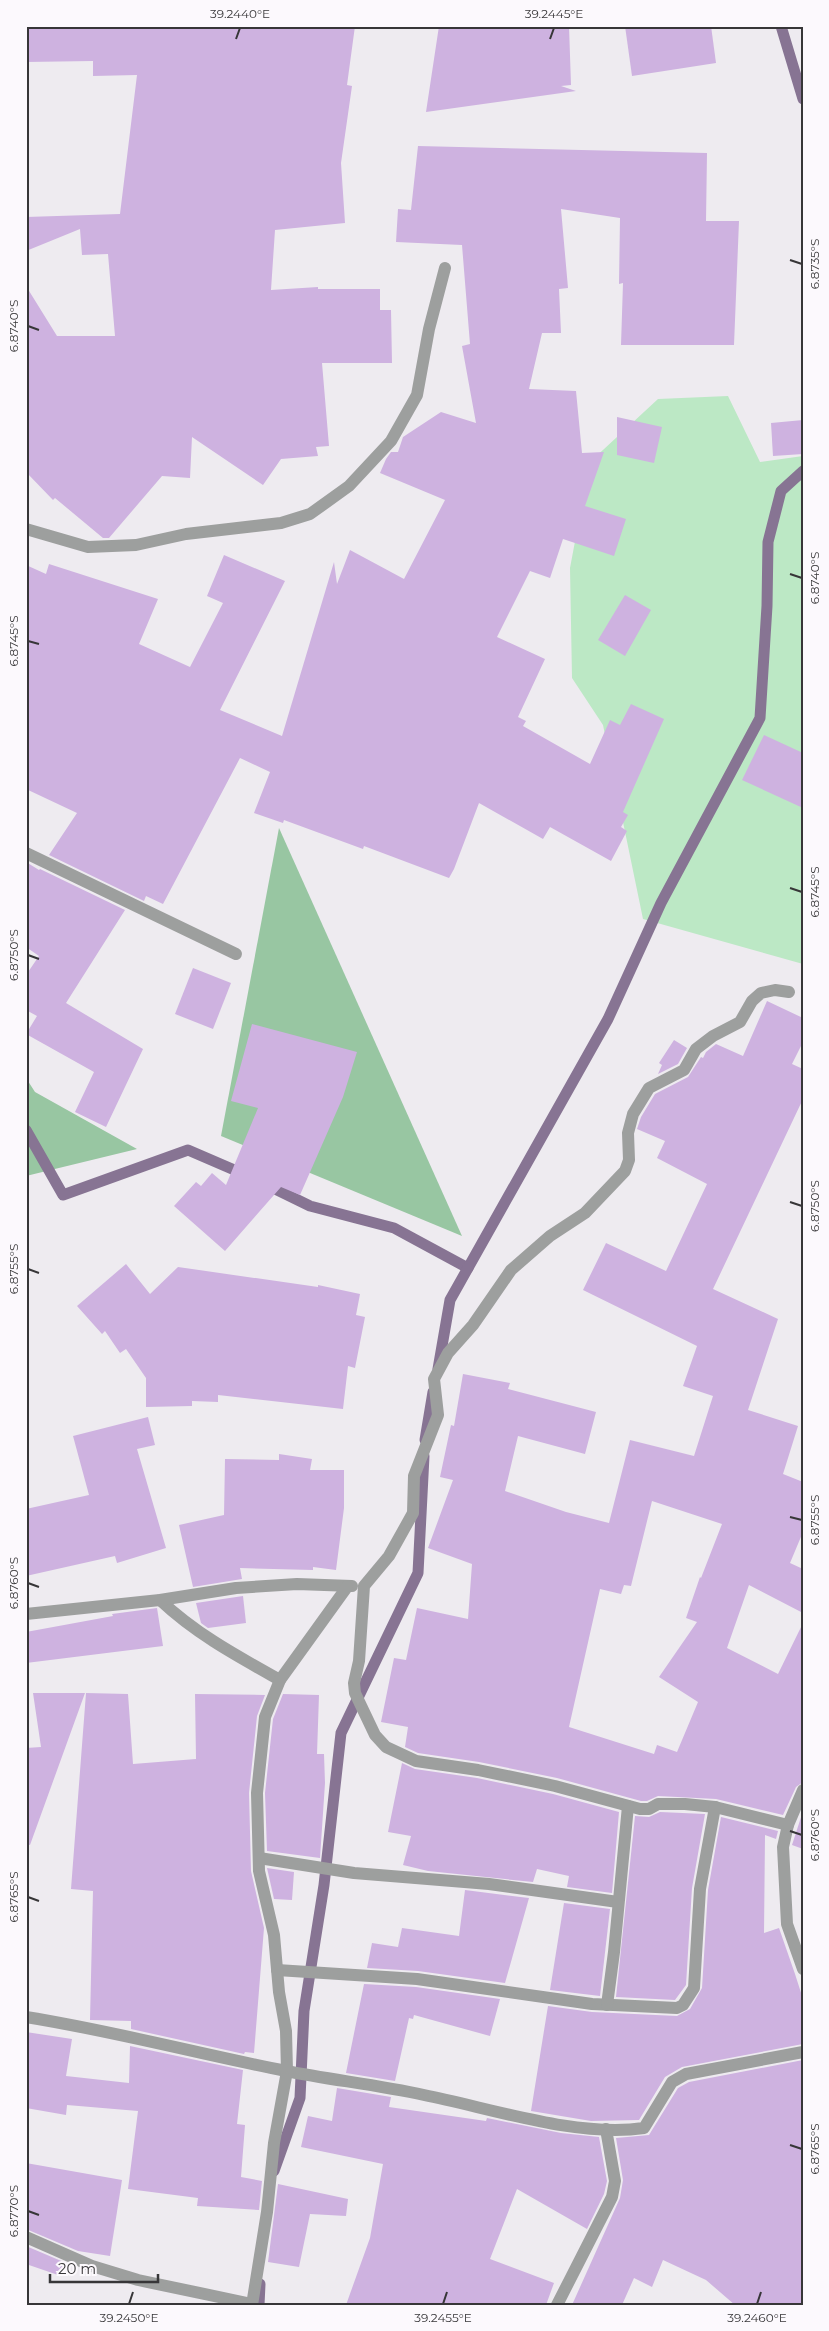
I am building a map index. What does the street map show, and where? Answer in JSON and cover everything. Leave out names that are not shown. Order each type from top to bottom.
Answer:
[{"type":"street","points":[[26,529],[88,546],[136,545],[186,534],[281,523],[310,514],[349,486],[391,441],[417,395],[429,329],[445,268]]},
{"type":"street","points":[[26,853],[236,954]]},
{"type":"street","points":[[788,1825],[715,1807],[658,1804],[649,1809],[628,1806],[554,1786],[478,1770],[416,1761],[386,1747],[374,1735],[355,1693],[354,1683],[359,1661],[361,1602],[364,1586],[389,1556],[412,1513],[414,1476],[438,1415],[434,1379],[448,1354],[472,1325],[511,1270],[550,1236],[585,1212],[625,1171],[629,1160],[628,1133],[633,1114],[649,1088],[684,1070],[696,1049],[713,1036],[740,1022],[752,1001],[761,993],[775,990],[789,992]]},
{"type":"street","points":[[26,1614],[160,1600],[236,1588],[296,1584],[364,1586]]},
{"type":"street","points":[[26,2237],[92,2266],[138,2280],[252,2304],[267,2212],[274,2143],[286,2071],[286,2031],[274,1935],[259,1871],[258,1858],[257,1793],[265,1717],[280,1680],[347,1587]]},
{"type":"street","points":[[160,1600],[193,1630],[224,1650],[280,1680]]},
{"type":"street","points":[[803,1790],[788,1825],[783,1848],[787,1924],[803,1968]]},
{"type":"street","points":[[607,2004],[628,1806]]},
{"type":"street","points":[[278,1970],[417,1979],[607,2004],[677,2008],[683,2005],[692,1994],[695,1978],[700,1889],[715,1807]]},
{"type":"street","points":[[258,1858],[354,1873],[489,1884],[618,1902]]},
{"type":"street","points":[[26,2017],[188,2049],[286,2071],[424,2095],[552,2123],[606,2129],[644,2128],[672,2082],[686,2074],[803,2052]]},
{"type":"street","points":[[557,2305],[612,2196],[615,2181],[606,2129]]},
{"type":"green space","points":[[728,396],[760,462],[803,456],[803,964],[643,919],[603,725],[572,678],[570,568],[590,462],[658,399]]},
{"type":"green space","points":[[279,828],[462,1236],[221,1136]]},
{"type":"green space","points":[[26,1078],[35,1092],[137,1149],[26,1176]]},
{"type":"building","points":[[26,26],[355,26],[347,85],[352,86],[341,163],[345,223],[275,230],[271,290],[318,287],[318,289],[380,289],[380,310],[391,310],[392,363],[322,363],[329,446],[316,447],[318,456],[281,459],[263,485],[192,437],[190,478],[162,476],[109,538],[103,538],[55,498],[53,500],[26,472],[26,286],[57,336],[115,336],[108,254],[82,255],[80,229],[26,251],[26,217],[120,214],[137,75],[93,76],[93,61],[26,62]]},
{"type":"building","points":[[439,26],[569,26],[571,85],[561,86],[576,91],[426,112]]},
{"type":"building","points":[[625,26],[711,26],[716,63],[632,76]]},
{"type":"building","points":[[418,146],[707,153],[706,221],[739,221],[734,345],[621,345],[623,283],[619,284],[620,218],[561,209],[568,288],[559,289],[561,333],[542,333],[529,389],[576,391],[582,453],[604,452],[585,506],[626,519],[614,556],[563,539],[550,578],[530,571],[497,637],[545,659],[518,717],[526,721],[523,726],[590,764],[610,720],[620,725],[631,704],[664,719],[623,812],[628,815],[621,827],[627,831],[611,861],[550,827],[543,839],[479,803],[449,878],[364,846],[363,849],[284,820],[283,823],[254,813],[270,772],[240,758],[163,904],[146,896],[144,901],[49,855],[77,813],[26,789],[26,565],[46,574],[49,564],[158,599],[139,644],[190,667],[223,603],[207,596],[224,555],[285,581],[220,710],[282,736],[334,562],[337,584],[350,550],[404,579],[445,500],[380,473],[386,459],[391,452],[398,452],[403,437],[441,412],[476,423],[462,346],[470,344],[462,245],[396,242],[398,209],[411,210]]},
{"type":"building","points":[[617,417],[662,427],[654,463],[617,455]]},
{"type":"building","points":[[803,420],[803,454],[773,456],[771,423]]},
{"type":"building","points":[[625,595],[651,610],[625,656],[598,640]]},
{"type":"building","points":[[764,735],[803,753],[803,808],[742,780]]},
{"type":"building","points":[[26,862],[39,870],[125,910],[66,1003],[143,1049],[106,1127],[75,1112],[94,1072],[26,1034],[37,1016],[26,1010],[26,975],[39,956],[26,947]]},
{"type":"building","points":[[193,968],[231,983],[213,1029],[175,1014]]},
{"type":"building","points":[[767,1001],[803,1018],[803,1042],[792,1064],[803,1069],[803,1099],[713,1289],[778,1319],[748,1410],[798,1426],[783,1474],[803,1482],[803,1532],[790,1563],[803,1569],[803,1613],[749,1585],[727,1648],[778,1674],[803,1623],[803,1782],[796,1787],[783,1815],[716,1799],[658,1796],[647,1801],[641,1801],[557,1778],[479,1762],[418,1753],[405,1747],[408,1727],[381,1722],[394,1658],[406,1660],[417,1608],[468,1619],[472,1564],[428,1548],[453,1480],[440,1477],[451,1425],[454,1426],[463,1374],[510,1383],[508,1389],[596,1412],[585,1454],[518,1436],[505,1491],[566,1512],[609,1523],[630,1440],[694,1456],[713,1396],[683,1386],[697,1346],[583,1290],[606,1243],[666,1271],[707,1184],[657,1158],[665,1141],[637,1129],[641,1117],[655,1094],[688,1077],[701,1057],[703,1058],[706,1052],[716,1044],[743,1056]],"holes":[[[652,1501],[722,1524],[700,1577],[686,1618],[697,1622],[659,1677],[698,1702],[677,1752],[657,1745],[654,1754],[569,1727],[600,1589],[621,1594],[624,1585],[631,1586]]]},
{"type":"building","points":[[252,1024],[357,1052],[343,1097],[300,1195],[281,1187],[225,1251],[174,1206],[196,1182],[201,1186],[212,1173],[226,1185],[258,1108],[231,1101]]},
{"type":"building","points":[[674,1040],[687,1048],[678,1064],[658,1074],[662,1065],[659,1063]]},
{"type":"building","points":[[126,1264],[150,1294],[178,1267],[318,1287],[318,1285],[360,1294],[356,1315],[365,1317],[355,1368],[348,1366],[343,1409],[218,1395],[218,1402],[192,1401],[192,1406],[146,1407],[146,1378],[126,1349],[120,1353],[105,1331],[102,1334],[77,1306]]},
{"type":"building","points":[[148,1417],[155,1445],[137,1449],[166,1548],[117,1563],[115,1556],[26,1576],[26,1509],[89,1495],[73,1436]]},
{"type":"building","points":[[279,1454],[312,1459],[310,1470],[344,1470],[344,1508],[336,1570],[313,1567],[313,1570],[240,1568],[242,1579],[193,1587],[179,1525],[224,1515],[225,1459],[279,1460]]},
{"type":"building","points":[[243,1596],[246,1623],[208,1628],[201,1623],[196,1603]]},
{"type":"building","points":[[157,1608],[163,1646],[26,1663],[26,1632],[113,1616],[112,1614]]},
{"type":"building","points":[[33,1693],[85,1693],[30,1845],[26,1844],[26,1748],[41,1747]]},
{"type":"building","points":[[86,1693],[128,1694],[133,1764],[196,1759],[195,1694],[265,1695],[257,1716],[249,1793],[251,1871],[264,1928],[254,2053],[245,2052],[244,2054],[131,2029],[131,2021],[90,2020],[93,1891],[71,1889]]},
{"type":"building","points":[[283,1694],[319,1695],[317,1754],[324,1754],[325,1783],[320,1858],[267,1851],[265,1793],[273,1719]]},
{"type":"building","points":[[402,1763],[415,1769],[477,1778],[553,1794],[619,1812],[612,1893],[567,1887],[569,1876],[537,1869],[533,1882],[428,1871],[403,1865],[411,1836],[388,1832]]},
{"type":"building","points":[[803,1811],[803,1849],[792,1845]]},
{"type":"building","points":[[660,1812],[705,1814],[692,1888],[686,1985],[675,2000],[616,1997],[635,1816],[649,1817]]},
{"type":"building","points":[[721,1817],[778,1831],[776,1839],[765,1835],[764,1933],[779,1928],[803,1999],[803,2044],[682,2067],[665,2077],[639,2120],[591,2121],[531,2111],[548,2006],[592,2012],[677,2016],[690,2009],[702,1988],[708,1890]]},
{"type":"building","points":[[267,1868],[294,1872],[292,1900],[274,1899]]},
{"type":"building","points":[[465,1890],[529,1898],[505,1983],[418,1971],[367,1968],[372,1943],[398,1947],[402,1928],[459,1936]]},
{"type":"building","points":[[564,1903],[610,1909],[600,1996],[550,1990]]},
{"type":"building","points":[[364,1984],[416,1987],[500,1999],[490,2036],[414,2015],[413,2019],[409,2018],[395,2081],[346,2073]]},
{"type":"building","points":[[26,2032],[72,2039],[66,2076],[129,2083],[130,2046],[243,2070],[237,2124],[245,2125],[241,2177],[262,2181],[259,2210],[197,2206],[198,2198],[128,2189],[138,2111],[67,2105],[66,2115],[26,2108]]},
{"type":"building","points":[[803,2060],[803,2305],[735,2305],[706,2280],[663,2260],[652,2287],[634,2278],[622,2305],[572,2305],[620,2198],[623,2180],[616,2138],[649,2135],[678,2088],[689,2082]]},
{"type":"building","points":[[337,2088],[391,2097],[389,2107],[486,2121],[487,2118],[561,2133],[599,2137],[607,2181],[604,2194],[587,2229],[517,2189],[490,2259],[554,2283],[546,2305],[346,2305],[370,2238],[383,2164],[301,2147],[308,2116],[332,2121]]},
{"type":"building","points":[[26,2163],[122,2180],[110,2256],[78,2251],[26,2229]]},
{"type":"building","points":[[278,2184],[348,2199],[346,2216],[310,2214],[299,2267],[268,2262]]},
{"type":"building","points":[[26,2246],[66,2263],[61,2276],[26,2264]]},
{"type":"waterway","points":[[781,26],[803,99]]},
{"type":"waterway","points":[[438,1369],[450,1300],[608,1019],[661,903],[760,718],[767,606],[768,542],[781,491],[803,471]]},
{"type":"waterway","points":[[26,1130],[63,1195],[188,1150],[246,1175]]},
{"type":"waterway","points":[[265,1184],[310,1206],[394,1228],[468,1268]]},
{"type":"waterway","points":[[425,1440],[433,1392]]},
{"type":"waterway","points":[[274,2171],[300,2098],[304,2011],[324,1885],[341,1733],[418,1573],[424,1456]]},
{"type":"waterway","points":[[259,2305],[260,2284]]}]
